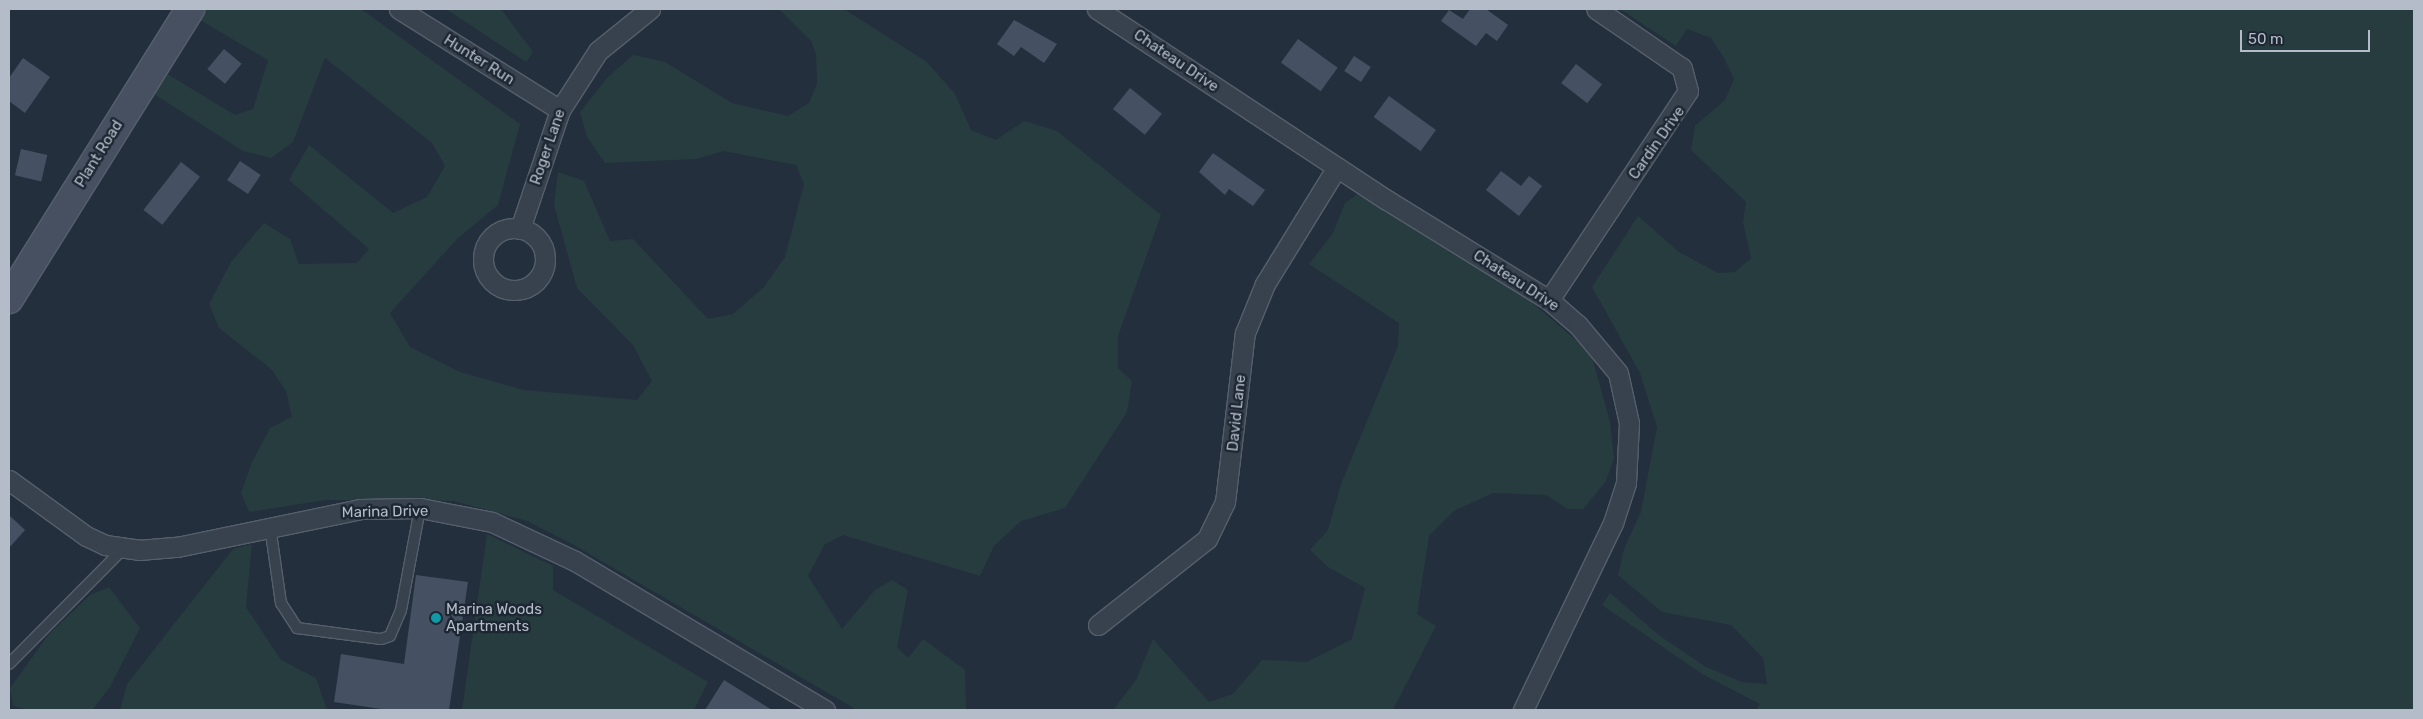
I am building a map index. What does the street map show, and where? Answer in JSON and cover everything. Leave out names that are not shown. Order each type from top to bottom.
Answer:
[{"type":"street","name":"Plant Road","points":[[9,299],[190,9]]},
{"type":"street","name":"Hunter Run","points":[[400,9],[560,110]]},
{"type":"street","name":"Roger Lane","points":[[520,229],[560,110],[598,51],[650,9]]},
{"type":"street","name":"Chateau Drive","points":[[1097,9],[1337,168],[1549,300],[1578,325],[1618,373],[1629,423],[1626,483],[1613,523],[1523,710]]},
{"type":"street","name":"Cardin Drive","points":[[1549,300],[1688,92],[1682,68],[1596,9]]},
{"type":"street","name":"David Lane","points":[[1098,624],[1207,539],[1225,502],[1245,333],[1265,284],[1337,168]]},
{"type":"street","name":"Marina Drive","points":[[9,480],[86,536],[124,548],[177,547],[270,526],[360,509],[420,508],[492,522],[542,542],[825,710]]},
{"type":"lane","points":[[270,526],[281,603],[297,628],[381,639],[390,636],[401,610],[420,508]]},
{"type":"lane","points":[[9,664],[124,548]]},
{"type":"green space","points":[[200,9],[361,9],[520,124],[498,205],[457,239],[390,313],[410,347],[460,372],[524,390],[637,400],[652,381],[633,345],[577,288],[554,205],[558,172],[584,181],[610,241],[633,239],[708,319],[733,314],[764,287],[785,257],[804,184],[796,165],[724,151],[696,159],[605,163],[587,137],[580,112],[607,78],[633,55],[665,62],[732,103],[788,116],[809,103],[817,84],[816,54],[811,41],[779,9],[844,9],[927,62],[955,94],[971,130],[996,140],[1024,121],[1057,131],[1161,215],[1118,336],[1118,368],[1132,381],[1127,412],[1065,508],[1021,521],[994,546],[980,576],[843,535],[825,544],[808,576],[842,629],[875,590],[892,580],[908,590],[897,647],[908,658],[923,639],[965,670],[966,710],[857,710],[574,545],[527,521],[454,501],[326,500],[249,512],[241,493],[252,462],[270,428],[292,417],[286,391],[271,369],[219,328],[209,304],[231,262],[264,223],[290,239],[299,264],[357,263],[369,249],[289,180],[309,145],[393,213],[427,197],[445,166],[432,143],[325,58],[293,142],[271,158],[243,151],[151,92],[164,72],[235,115],[253,109],[268,60],[195,17]]},
{"type":"green space","points":[[446,9],[501,9],[533,52],[526,62]]},
{"type":"green space","points":[[1620,9],[2414,9],[2414,710],[1756,710],[1760,704],[1702,674],[1602,605],[1610,593],[1660,636],[1706,667],[1742,682],[1767,684],[1763,658],[1731,625],[1662,612],[1618,575],[1624,549],[1641,512],[1657,427],[1640,373],[1592,287],[1638,216],[1679,252],[1718,273],[1735,272],[1751,258],[1743,222],[1746,202],[1691,150],[1695,126],[1725,100],[1734,79],[1724,58],[1711,38],[1687,29],[1676,46]]},
{"type":"green space","points":[[1358,194],[1529,300],[1591,353],[1610,422],[1614,458],[1606,481],[1583,509],[1568,509],[1546,495],[1493,493],[1454,511],[1429,536],[1417,614],[1436,626],[1393,710],[1113,710],[1136,680],[1153,639],[1209,702],[1233,694],[1262,660],[1307,662],[1352,639],[1365,588],[1328,567],[1310,550],[1328,530],[1341,484],[1398,346],[1399,323],[1309,264],[1333,233],[1345,203]]},
{"type":"green space","points":[[487,534],[553,566],[553,590],[708,682],[694,710],[462,710]]},
{"type":"green space","points":[[252,544],[246,607],[281,660],[316,678],[327,710],[120,710],[127,684],[233,549]]},
{"type":"green space","points":[[109,587],[140,628],[110,687],[92,710],[31,710],[13,706],[10,688],[49,634],[90,595]]},
{"type":"building","points":[[1470,9],[1486,9],[1508,25],[1497,41],[1486,33],[1476,46],[1441,21],[1449,10],[1463,19]]},
{"type":"building","points":[[1014,20],[1057,44],[1044,63],[1021,47],[1014,56],[997,44]]},
{"type":"building","points":[[1298,39],[1338,68],[1321,91],[1281,62]]},
{"type":"building","points":[[224,49],[242,64],[225,84],[207,69]]},
{"type":"building","points":[[1354,56],[1371,67],[1361,82],[1344,71]]},
{"type":"building","points":[[23,58],[50,77],[25,113],[9,101],[9,78]]},
{"type":"building","points":[[1576,64],[1602,84],[1587,103],[1561,83]]},
{"type":"building","points":[[1130,88],[1162,114],[1145,135],[1113,109]]},
{"type":"building","points":[[1389,96],[1436,130],[1421,151],[1374,117]]},
{"type":"building","points":[[21,149],[47,155],[41,181],[15,175]]},
{"type":"building","points":[[1213,153],[1265,190],[1253,206],[1229,189],[1225,195],[1199,172]]},
{"type":"building","points":[[240,161],[261,175],[248,194],[227,180]]},
{"type":"building","points":[[181,162],[200,177],[162,225],[143,210]]},
{"type":"building","points":[[1501,171],[1521,186],[1529,176],[1542,186],[1519,216],[1486,190]]},
{"type":"building","points":[[9,515],[25,530],[9,548]]},
{"type":"building","name":"Marina Woods Apartments","points":[[416,575],[468,582],[449,710],[388,710],[334,702],[341,654],[404,664]]},
{"type":"building","points":[[724,680],[772,710],[705,710]]},
{"type":"place","name":"Marina Woods Apartments","points":[[436,618]]}]
